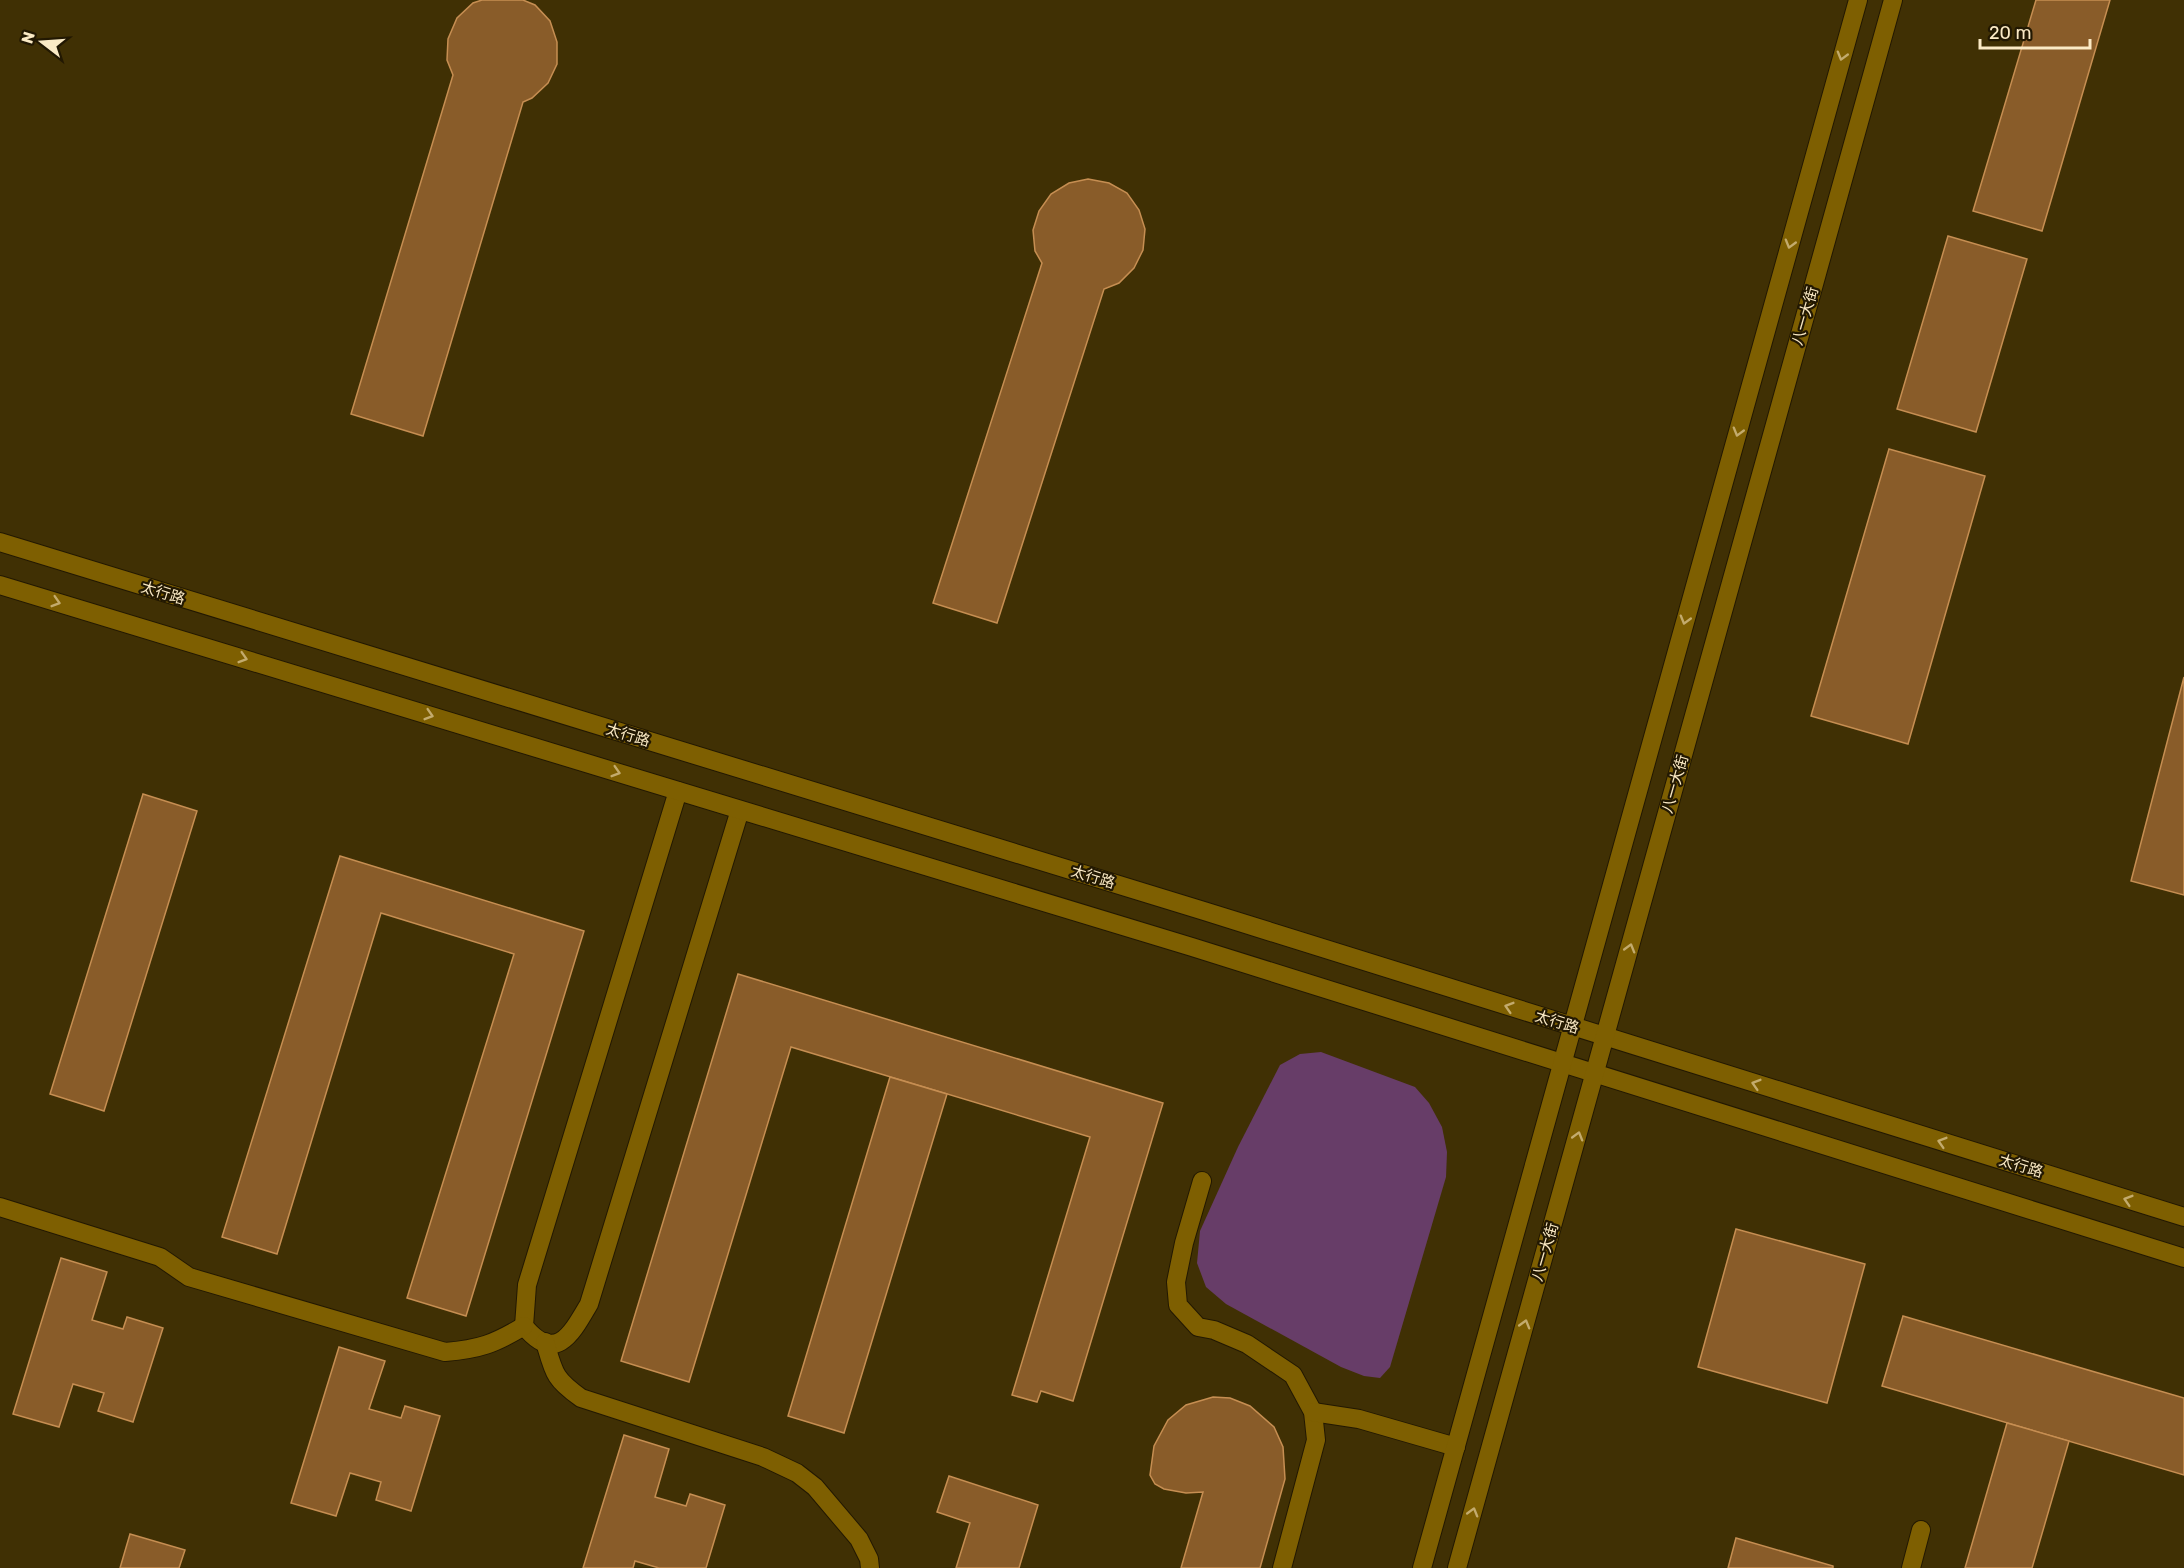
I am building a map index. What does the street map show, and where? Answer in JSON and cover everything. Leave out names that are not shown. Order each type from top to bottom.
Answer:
[{"type":"street","points":[[1422,1568],[1858,0]]},
{"type":"street","name":"八一大街","points":[[1458,1568],[1893,0]]},
{"type":"street","name":"太行路","points":[[0,542],[1204,911],[2184,1217]]},
{"type":"street","points":[[0,585],[1203,951],[2184,1258]]},
{"type":"street","points":[[678,791],[527,1285],[524,1326],[534,1338],[545,1342],[556,1344],[564,1341],[572,1334],[589,1304],[740,810]]},
{"type":"street","points":[[1202,1181],[1184,1243],[1176,1282],[1178,1305],[1198,1327],[1214,1330],[1247,1344],[1293,1375],[1313,1412],[1316,1440],[1282,1568]]},
{"type":"street","points":[[0,1208],[160,1257],[189,1278],[445,1352],[471,1350],[498,1342],[524,1326]]},
{"type":"street","points":[[545,1342],[554,1372],[562,1385],[581,1398],[763,1457],[797,1473],[815,1487],[859,1539],[869,1559],[870,1568]]},
{"type":"street","points":[[1313,1412],[1359,1419],[1456,1447]]},
{"type":"street","points":[[1911,1568],[1922,1530]]},
{"type":"shaded area","points":[[1321,1052],[1415,1087],[1429,1103],[1442,1127],[1447,1152],[1446,1177],[1390,1367],[1380,1378],[1364,1376],[1341,1367],[1226,1304],[1206,1287],[1197,1263],[1200,1231],[1238,1147],[1280,1065],[1300,1054]]},
{"type":"building","points":[[482,0],[523,0],[535,5],[550,21],[557,42],[557,64],[548,83],[532,98],[523,102],[423,436],[351,414],[453,75],[447,60],[448,39],[457,18],[473,3]]},
{"type":"building","points":[[2036,0],[2110,0],[2042,231],[1973,211]]},
{"type":"building","points":[[1088,179],[1109,183],[1127,193],[1139,210],[1145,229],[1143,250],[1134,268],[1119,283],[1104,289],[997,623],[933,603],[1042,263],[1035,251],[1033,230],[1039,211],[1051,194],[1069,183]]},
{"type":"building","points":[[1948,236],[2027,259],[1976,432],[1897,409]]},
{"type":"building","points":[[1889,449],[1985,476],[1908,744],[1811,716]]},
{"type":"building","points":[[2184,677],[2184,895],[2131,881]]},
{"type":"building","points":[[143,794],[197,811],[104,1111],[50,1094]]},
{"type":"building","points":[[340,856],[584,931],[466,1316],[407,1298],[514,954],[381,913],[277,1254],[222,1237]]},
{"type":"building","points":[[738,974],[1163,1103],[1073,1401],[1041,1391],[1037,1402],[1012,1395],[1090,1137],[791,1047],[689,1382],[621,1361]]},
{"type":"building","points":[[890,1077],[947,1094],[844,1433],[788,1416]]},
{"type":"building","points":[[1736,1229],[1865,1264],[1827,1403],[1698,1367]]},
{"type":"building","points":[[61,1258],[107,1272],[92,1320],[123,1329],[127,1317],[163,1328],[133,1422],[98,1411],[104,1393],[73,1384],[59,1427],[13,1414]]},
{"type":"building","points":[[1903,1316],[2184,1398],[2184,1475],[1882,1386]]},
{"type":"building","points":[[339,1347],[385,1361],[369,1409],[401,1418],[405,1406],[440,1416],[411,1511],[376,1500],[381,1482],[350,1473],[336,1516],[291,1503]]},
{"type":"building","points":[[1213,1397],[1230,1398],[1250,1406],[1274,1427],[1283,1447],[1285,1479],[1260,1568],[1181,1568],[1203,1492],[1186,1493],[1164,1489],[1155,1484],[1150,1475],[1154,1446],[1168,1420],[1186,1405]]},
{"type":"building","points":[[2007,1423],[2069,1441],[2032,1568],[1965,1568]]},
{"type":"building","points":[[624,1435],[669,1449],[655,1497],[686,1506],[690,1494],[725,1505],[706,1568],[659,1568],[635,1561],[633,1568],[583,1568]]},
{"type":"building","points":[[949,1476],[1038,1505],[1019,1568],[956,1568],[970,1523],[937,1512]]},
{"type":"building","points":[[130,1534],[185,1550],[179,1568],[120,1568]]},
{"type":"building","points":[[1736,1538],[1833,1566],[1833,1568],[1728,1568]]}]
